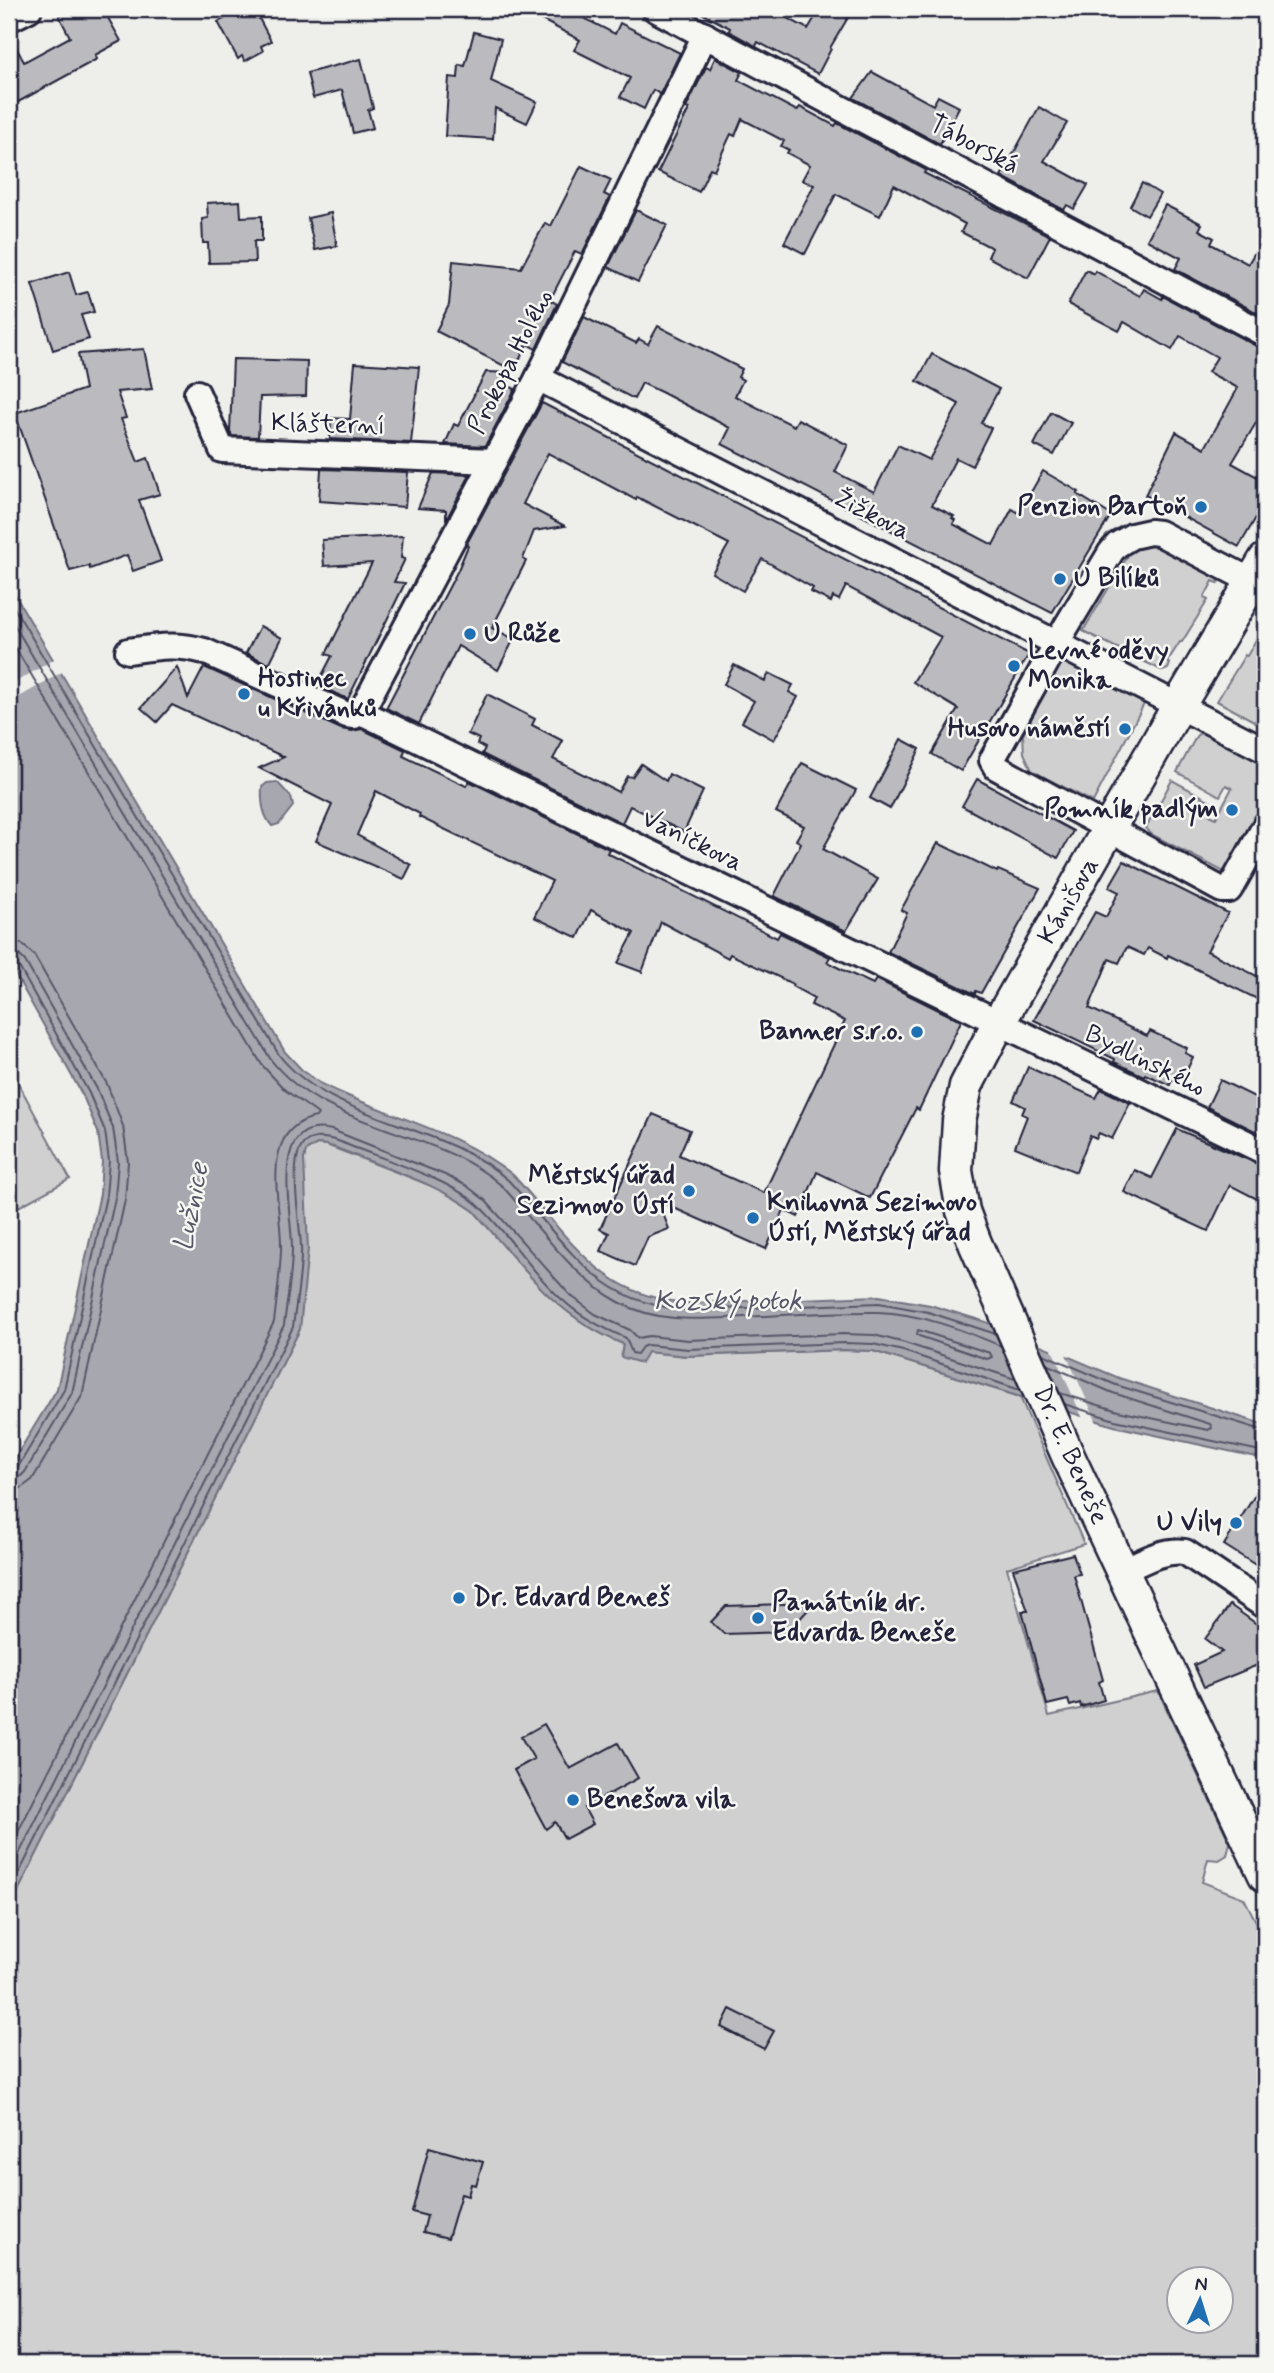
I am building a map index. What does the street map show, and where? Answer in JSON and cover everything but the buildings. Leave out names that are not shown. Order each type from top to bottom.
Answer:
[{"type":"street","points":[[9,19],[29,9]]},
{"type":"street","name":"Táborská","points":[[656,9],[1265,334]]},
{"type":"street","name":"Prokopa Holého","points":[[361,712],[538,378],[705,35]]},
{"type":"street","name":"Žižkova","points":[[538,378],[1265,750]]},
{"type":"street","name":"Klášterní","points":[[197,393],[222,450],[494,461]]},
{"type":"street","points":[[1261,577],[1159,533],[1132,536],[1117,545],[1057,644],[995,753],[992,763],[1110,830],[1225,890],[1229,890],[1235,881],[1265,826]]},
{"type":"street","name":"Kánišova","points":[[998,1024],[1179,705],[1261,577]]},
{"type":"street","name":"Vaníčkova","points":[[128,651],[172,644],[186,645],[347,716],[361,712],[998,1024]]},
{"type":"street","name":"Bydlinského","points":[[998,1024],[1265,1152]]},
{"type":"street","name":"Dr. E. Beneše","points":[[998,1024],[966,1086],[959,1121],[956,1171],[969,1229],[1069,1458],[1265,1875]]},
{"type":"street","points":[[1122,1571],[1161,1554],[1185,1552],[1265,1605]]},
{"type":"shaded area","points":[[1154,545],[1165,547],[1222,576],[1218,583],[1213,581],[1204,598],[1208,600],[1167,662],[1170,664],[1168,669],[1163,671],[1083,631],[1129,554],[1139,548]]},
{"type":"shaded area","points":[[1265,616],[1265,727],[1217,701],[1245,655],[1247,656],[1262,629],[1259,627]]},
{"type":"shaded area","points":[[1062,660],[1145,702],[1093,802],[1032,771],[1024,753],[1023,735]]},
{"type":"shaded area","points":[[1203,732],[1265,764],[1265,797],[1226,873],[1151,834],[1146,828],[1172,780],[1216,804],[1210,815],[1216,818],[1232,788],[1226,785],[1220,796],[1177,772],[1197,735]]},
{"type":"shaded area","points":[[9,1066],[70,1179],[9,1212]]},
{"type":"shaded area","points":[[317,1144],[326,1145],[440,1189],[474,1211],[558,1304],[599,1332],[623,1344],[621,1356],[647,1352],[687,1356],[873,1351],[1020,1397],[1084,1544],[1007,1568],[1049,1716],[1158,1691],[1230,1843],[1227,1855],[1219,1860],[1208,1859],[1202,1882],[1244,1898],[1265,1939],[1265,2364],[9,2364],[9,1909],[300,1329],[306,1151]]},
{"type":"water","name":"Lužnice","points":[[9,585],[285,1052],[302,1070],[320,1083],[444,1134],[491,1159],[513,1175],[589,1261],[634,1290],[661,1299],[693,1303],[879,1296],[930,1305],[986,1322],[1119,1378],[1265,1425],[1265,1459],[1114,1426],[873,1351],[687,1356],[647,1352],[641,1363],[621,1357],[623,1344],[577,1319],[558,1304],[474,1211],[421,1182],[335,1147],[317,1144],[306,1151],[304,1159],[308,1249],[300,1329],[9,1909],[9,1468],[57,1389],[100,1194],[102,1161],[98,1132],[83,1096],[9,963]]},
{"type":"water","points":[[277,782],[291,797],[293,806],[279,824],[272,826],[263,808],[262,787],[267,783]]},
{"type":"pier","points":[[56,658],[64,671],[9,703],[9,686]]},
{"type":"pier","points":[[1050,1345],[1065,1352],[1098,1425],[1084,1421]]},
{"type":"place","name":"Penzion Bartoň","points":[[1201,507]]},
{"type":"place","name":"U Bilíků","points":[[1060,579]]},
{"type":"place","name":"U Růže","points":[[470,634]]},
{"type":"place","name":"Levné oděvy Monika","points":[[1014,666]]},
{"type":"place","name":"Hostinec u Křivánků","points":[[244,694]]},
{"type":"place","name":"Husovo náměstí","points":[[1125,729]]},
{"type":"place","name":"Pomník padlým","points":[[1232,810]]},
{"type":"place","name":"Banner s.r.o.","points":[[917,1032]]},
{"type":"place","name":"Městský úřad Sezimovo Ústí","points":[[689,1191]]},
{"type":"place","name":"Knihovna Sezimovo Ústí, Městský úřad","points":[[753,1218]]},
{"type":"place","name":"U Vily","points":[[1236,1523]]},
{"type":"place","name":"Dr. Edvard Beneš","points":[[459,1598]]},
{"type":"place","name":"Památník dr. Edvarda Beneše","points":[[758,1618]]},
{"type":"place","name":"Benešova vila","points":[[573,1800]]},
{"type":"water label","name":"Kozský potok","points":[[728,1301]]}]
